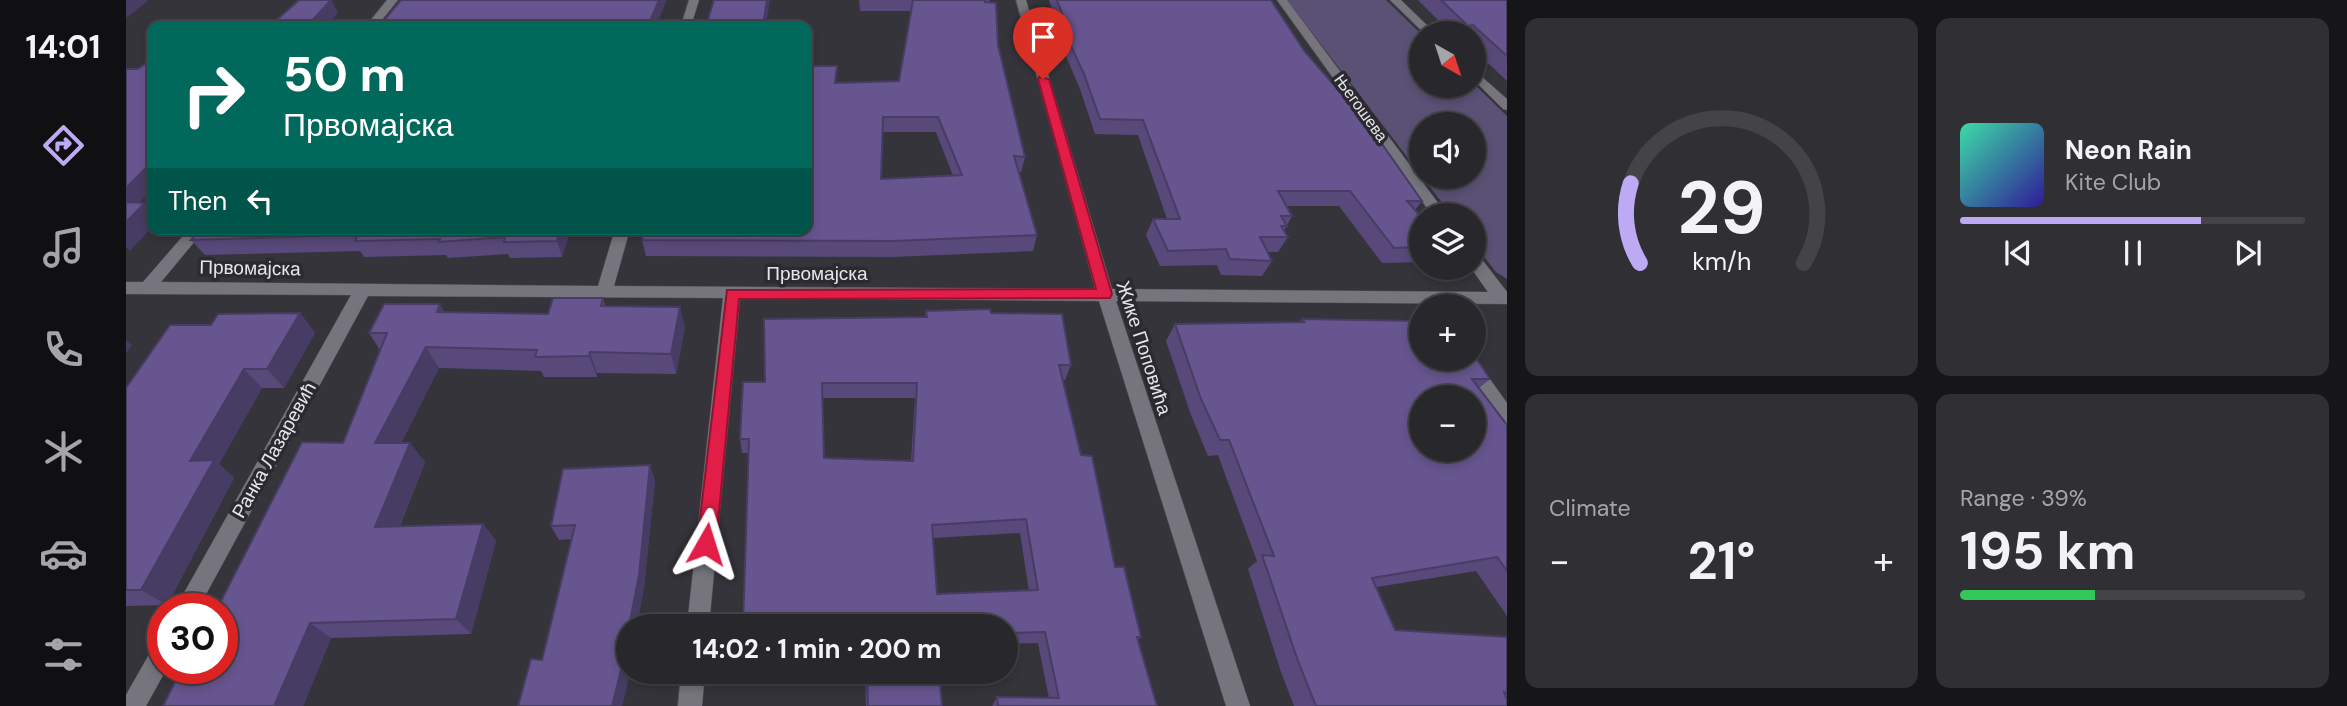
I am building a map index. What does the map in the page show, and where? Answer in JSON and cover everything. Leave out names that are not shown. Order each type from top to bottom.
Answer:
[{"type":"street","points":[[375,21],[393,0]]},
{"type":"street","points":[[688,21],[694,0]]},
{"type":"street","name":"Жике Поповића","points":[[1021,0],[1105,294],[1238,706]]},
{"type":"street","name":"Његошева","points":[[1282,0],[1431,203]]},
{"type":"street","points":[[1395,0],[1417,21]]},
{"type":"street","points":[[1486,86],[1507,106]]},
{"type":"street","points":[[148,288],[193,235]]},
{"type":"street","points":[[604,292],[621,235]]},
{"type":"street","points":[[1486,276],[1504,298]]},
{"type":"street","name":"Првомајска","points":[[126,288],[732,294],[1105,294],[1409,303]]},
{"type":"street","name":"Ранка Лазаревић","points":[[195,593],[362,291]]},
{"type":"street","points":[[699,614],[732,294]]},
{"type":"street","name":"Првомајска","points":[[1486,299],[1504,298]]},
{"type":"street","points":[[1474,371],[1507,417]]},
{"type":"street","points":[[133,706],[147,681]]},
{"type":"street","points":[[690,706],[692,684]]},
{"type":"shaded area","points":[[1287,0],[1386,0],[1409,22],[1409,98],[1486,98],[1486,96],[1507,116],[1507,279],[1496,272],[1486,259],[1486,203],[1443,203],[1431,189],[1486,189],[1486,112],[1409,112],[1409,159]]},
{"type":"building","points":[[299,0],[331,0],[312,21],[276,21]]},
{"type":"building","points":[[401,0],[659,0],[650,21],[383,21]]},
{"type":"building","points":[[714,0],[767,0],[764,21],[708,21]]},
{"type":"building","points":[[913,0],[985,0],[996,3],[998,45],[1025,157],[1014,156],[1037,235],[894,241],[642,240],[643,235],[812,235],[812,66],[837,66],[835,83],[899,81]],"holes":[[[883,117],[938,117],[962,175],[881,179]]]},
{"type":"building","points":[[1057,0],[1271,0],[1305,52],[1368,124],[1409,182],[1409,189],[1414,189],[1422,201],[1407,201],[1409,247],[1394,248],[1350,191],[1278,191],[1292,216],[1281,216],[1287,226],[1281,226],[1288,237],[1260,237],[1272,261],[1230,259],[1226,249],[1168,251],[1153,219],[1180,219],[1143,120],[1100,119],[1084,74],[1065,33],[1069,33]]},
{"type":"building","points":[[1441,0],[1507,0],[1507,56],[1486,37],[1486,21],[1463,21]]},
{"type":"building","points":[[147,62],[147,167],[126,188],[126,69],[138,69]]},
{"type":"building","points":[[126,202],[145,203],[126,222]]},
{"type":"building","points":[[195,235],[358,235],[191,240]]},
{"type":"building","points":[[358,235],[558,235],[557,241],[504,242],[505,237],[439,242],[440,239],[355,241]]},
{"type":"building","points":[[553,298],[603,298],[601,306],[680,307],[671,354],[590,352],[589,356],[535,357],[537,350],[426,347],[375,443],[410,443],[375,527],[483,524],[456,619],[310,623],[274,706],[163,706],[174,684],[238,684],[238,593],[225,593],[302,442],[343,443],[387,333],[369,333],[384,304],[440,304],[437,312],[548,314]]},
{"type":"building","points":[[990,309],[991,313],[1062,314],[1071,365],[1059,365],[1081,455],[1092,456],[1115,567],[1124,567],[1141,637],[1137,637],[1157,706],[998,706],[997,697],[1059,698],[1045,632],[1018,633],[1018,614],[743,614],[749,439],[740,439],[743,382],[765,382],[764,319],[927,317],[926,311]],"holes":[[[822,383],[917,383],[913,461],[824,458]],[[1026,519],[1038,590],[937,594],[932,525]]]},
{"type":"building","points":[[300,313],[267,369],[244,369],[190,461],[214,460],[141,590],[126,590],[126,388],[170,325],[211,325],[218,314]]},
{"type":"building","points":[[1302,319],[1409,321],[1409,371],[1485,371],[1490,379],[1472,379],[1477,385],[1409,385],[1409,462],[1486,462],[1486,397],[1507,425],[1507,571],[1497,557],[1372,578],[1395,630],[1507,637],[1507,693],[1504,692],[1507,706],[1316,706],[1262,555],[1274,556],[1229,440],[1220,440],[1201,399],[1175,324],[1304,322]]},
{"type":"building","points":[[650,465],[639,575],[631,614],[616,614],[618,684],[612,706],[518,706],[531,659],[542,660],[575,525],[551,526],[563,469]]},
{"type":"building","points":[[867,684],[940,684],[942,706],[868,706]]},
{"type":"route","points":[[706,544],[732,294],[1105,294],[1043,79]]}]
